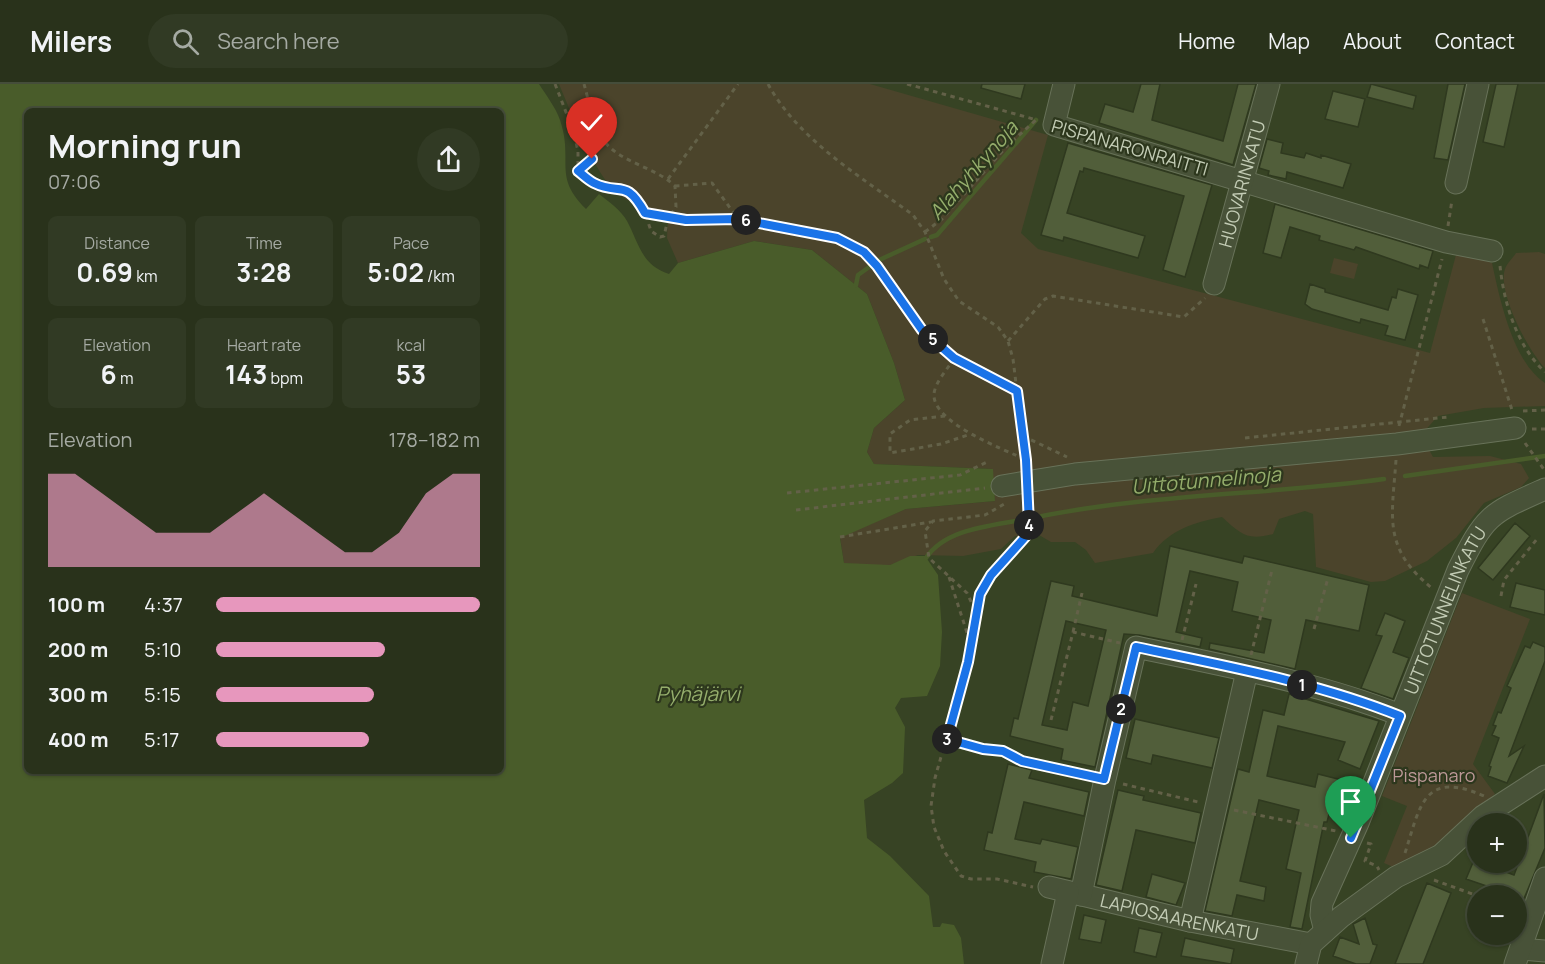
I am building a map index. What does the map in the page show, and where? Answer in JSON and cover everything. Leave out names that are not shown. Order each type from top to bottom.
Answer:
[{"type":"street","points":[[1045,122],[1064,84]]},
{"type":"street","name":"HUOVARINKATU","points":[[1214,284],[1269,84]]},
{"type":"street","points":[[1456,183],[1478,84]]},
{"type":"street","name":"PISPANARONRAITTI","points":[[1045,122],[1446,242],[1492,251]]},
{"type":"street","points":[[1005,494],[1027,470],[1164,464],[1397,444],[1514,420]]},
{"type":"street","name":"UITTOTUNNELINKATU","points":[[1314,946],[1322,903],[1358,823],[1400,716],[1451,566],[1490,516],[1500,508],[1545,489]]},
{"type":"street","points":[[1052,964],[1066,891],[1104,779],[1136,647],[1247,671],[1348,697],[1400,716]]},
{"type":"street","points":[[1190,921],[1247,671]]},
{"type":"street","points":[[1314,946],[1396,877],[1441,855],[1483,816],[1545,776]]},
{"type":"street","points":[[1545,878],[1518,956],[1545,951]]},
{"type":"street","name":"LAPIOSAARENKATU","points":[[1066,891],[1190,921],[1314,946]]},
{"type":"path","points":[[555,84],[573,130],[578,151],[578,171]]},
{"type":"path","points":[[578,171],[599,185],[624,188],[638,201],[651,231],[660,237],[666,233],[668,219],[675,203],[675,186],[668,179],[623,156],[604,142],[584,84]]},
{"type":"path","points":[[668,179],[738,84]]},
{"type":"path","points":[[768,84],[782,105],[811,137],[914,214],[925,232],[944,279],[959,301],[998,327],[1008,341],[1023,436],[1030,518],[1026,536],[991,575],[980,594],[975,610],[971,644],[935,778],[931,806],[934,827],[951,865],[961,876],[970,879],[998,879],[1038,888],[1066,891]]},
{"type":"path","name":"PISPANARONRAITTI","points":[[907,84],[1045,122]]},
{"type":"path","points":[[925,232],[942,219],[1007,146],[1045,122]]},
{"type":"path","points":[[578,171],[604,142]]},
{"type":"path","points":[[675,186],[712,183],[738,219]]},
{"type":"path","points":[[1446,242],[1456,183]]},
{"type":"path","points":[[645,213],[668,219],[738,219],[837,238],[864,252],[877,266],[922,330],[954,358],[1017,391]]},
{"type":"path","points":[[1492,251],[1499,263],[1511,317],[1531,359],[1545,372]]},
{"type":"path","points":[[1008,341],[1038,305],[1053,296],[1184,317],[1203,300],[1214,284]]},
{"type":"path","points":[[1483,319],[1514,420],[1545,471]]},
{"type":"path","points":[[954,358],[934,392],[934,401],[945,416],[1027,470]]},
{"type":"path","points":[[945,416],[910,420],[896,429],[890,434],[890,453],[941,444],[970,434]]},
{"type":"path","points":[[1023,436],[1068,458]]},
{"type":"path","points":[[788,493],[960,475],[987,462]]},
{"type":"path","points":[[796,510],[1005,494]]},
{"type":"path","points":[[840,537],[933,521],[985,515],[1005,494]]},
{"type":"path","points":[[933,521],[925,531],[929,558],[967,593],[975,610]]},
{"type":"path","points":[[1501,596],[1504,580],[1537,539]]},
{"type":"path","points":[[1247,671],[1272,570]]},
{"type":"path","points":[[948,576],[971,644]]},
{"type":"path","points":[[1314,629],[1328,578]]},
{"type":"path","points":[[1178,656],[1196,584]]},
{"type":"path","points":[[1051,720],[1082,593]]},
{"type":"path","points":[[1073,632],[1136,647]]},
{"type":"path","points":[[947,739],[983,749],[1003,751],[1022,761],[1216,807],[1342,833]]},
{"type":"path","points":[[1403,859],[1416,813],[1424,799],[1434,790],[1460,788],[1488,798]]},
{"type":"path","points":[[1360,840],[1371,844],[1365,861],[1377,866]]},
{"type":"green space","points":[[559,84],[870,84],[1048,135],[1021,233],[1038,249],[1430,353],[1457,251],[1492,263],[1504,312],[1516,346],[1524,361],[1545,383],[1545,406],[1484,408],[1438,416],[1421,435],[1433,457],[1490,456],[1521,464],[1529,478],[1521,487],[1484,503],[1456,538],[1427,561],[1385,581],[1371,582],[1316,567],[1313,514],[1305,511],[1279,519],[1273,534],[1250,536],[1234,528],[1222,517],[1183,528],[1167,538],[1153,553],[1095,563],[1086,550],[1075,542],[1051,542],[1039,535],[1015,536],[1001,549],[963,556],[918,555],[890,565],[844,563],[840,537],[906,509],[995,501],[992,469],[874,464],[867,452],[874,428],[905,400],[894,363],[867,294],[812,250],[754,241],[678,263],[667,238],[668,216],[630,201],[616,193],[611,187],[589,152]]},
{"type":"green space","points":[[1516,253],[1545,254],[1545,368],[1531,349],[1516,321],[1504,279],[1505,269]]},
{"type":"green space","points":[[1334,258],[1358,264],[1354,279],[1330,273]]},
{"type":"green space","name":"Pispanaro","points":[[1462,593],[1530,619],[1473,764],[1495,794],[1473,813],[1467,813],[1467,818],[1431,850],[1393,867],[1384,863],[1407,806],[1382,796]]},
{"type":"water","name":"Pyhäjärvi","points":[[0,84],[539,84],[560,120],[564,134],[565,168],[570,187],[576,197],[586,209],[599,194],[614,206],[627,221],[638,245],[652,265],[669,274],[678,263],[754,241],[812,250],[867,294],[894,363],[905,400],[874,428],[867,452],[874,464],[993,469],[995,501],[906,509],[840,538],[844,563],[890,565],[910,556],[925,556],[938,575],[942,632],[940,666],[927,696],[901,698],[895,708],[905,727],[903,773],[892,783],[864,800],[867,838],[890,856],[929,896],[933,927],[940,927],[942,923],[954,925],[961,938],[964,964],[0,964]]},
{"type":"building","points":[[982,84],[1025,84],[1021,99],[981,88]]},
{"type":"building","points":[[1141,84],[1160,84],[1152,120],[1223,141],[1238,84],[1256,84],[1233,165],[1099,123],[1105,104],[1133,112]]},
{"type":"building","points":[[1371,84],[1416,96],[1413,109],[1367,97]]},
{"type":"building","points":[[1448,84],[1465,84],[1448,160],[1434,158]]},
{"type":"building","points":[[1496,84],[1518,84],[1504,147],[1483,142]]},
{"type":"building","points":[[1333,91],[1365,99],[1358,127],[1325,119]]},
{"type":"building","points":[[1267,139],[1283,143],[1281,153],[1304,158],[1306,153],[1321,158],[1321,155],[1351,164],[1343,188],[1287,172],[1286,179],[1268,175],[1269,171],[1259,168]]},
{"type":"building","points":[[1068,143],[1212,185],[1185,277],[1163,270],[1184,196],[1084,168],[1083,172],[1080,171],[1067,213],[1145,236],[1138,258],[1064,237],[1063,241],[1041,235]]},
{"type":"building","points":[[1275,204],[1433,251],[1428,268],[1420,265],[1419,269],[1356,247],[1354,250],[1319,240],[1320,236],[1290,227],[1281,258],[1263,253]]},
{"type":"building","points":[[1310,284],[1325,289],[1325,292],[1388,310],[1392,297],[1396,298],[1398,289],[1418,295],[1405,340],[1385,335],[1388,326],[1361,319],[1360,323],[1312,309],[1305,304]]},
{"type":"building","points":[[1515,523],[1530,536],[1493,580],[1478,568]]},
{"type":"building","points":[[1170,546],[1242,563],[1244,556],[1369,585],[1359,631],[1306,620],[1295,669],[1209,649],[1210,643],[1264,653],[1271,620],[1232,611],[1238,582],[1190,571],[1176,632],[1202,638],[1200,647],[1124,634],[1095,767],[1061,760],[1063,749],[1010,736],[1014,718],[1018,719],[1051,581],[1074,586],[1072,596],[1157,616]],"holes":[[[1066,621],[1106,630],[1088,706],[1073,702],[1067,730],[1042,725]]]},
{"type":"building","points":[[1516,583],[1545,590],[1545,615],[1510,607]]},
{"type":"building","points":[[1385,613],[1405,621],[1393,652],[1409,658],[1393,699],[1361,688],[1382,636],[1376,635]]},
{"type":"building","points":[[1533,642],[1545,647],[1545,661],[1509,756],[1524,746],[1507,783],[1488,776],[1491,767],[1489,766],[1499,738],[1492,735],[1496,726],[1493,725],[1498,712],[1501,713],[1511,688],[1507,686],[1525,646],[1530,648]]},
{"type":"building","points":[[1289,694],[1379,721],[1360,769],[1338,760],[1345,742],[1278,726],[1267,776],[1315,787],[1318,774],[1338,779],[1327,822],[1324,822],[1302,929],[1290,927],[1301,873],[1286,869],[1299,810],[1259,800],[1240,881],[1266,887],[1264,901],[1237,895],[1232,916],[1205,911],[1238,769],[1249,772],[1263,710],[1284,715]]},
{"type":"building","points":[[1135,719],[1219,738],[1212,768],[1153,755],[1151,764],[1126,758]]},
{"type":"building","points":[[1008,764],[1032,770],[1029,778],[1089,792],[1084,816],[1024,802],[1015,839],[1040,844],[1042,839],[1078,847],[1071,879],[1034,872],[1036,862],[984,850],[988,832],[992,833]]},
{"type":"building","points":[[1118,790],[1144,796],[1143,800],[1201,813],[1195,843],[1136,830],[1122,891],[1096,885]]},
{"type":"building","points":[[1544,794],[1545,848],[1527,891],[1527,885],[1484,885],[1466,879],[1469,873],[1514,875],[1515,873],[1527,873],[1527,840]]},
{"type":"building","points":[[1152,874],[1185,883],[1176,905],[1146,897]]},
{"type":"building","points":[[1427,883],[1451,893],[1423,964],[1395,964]]},
{"type":"building","points":[[1084,915],[1106,920],[1101,943],[1079,939]]},
{"type":"building","points":[[1365,918],[1373,944],[1377,945],[1370,964],[1356,964],[1333,956],[1340,937],[1359,944],[1353,924]]},
{"type":"building","points":[[1139,928],[1162,933],[1156,957],[1134,952]]},
{"type":"building","points":[[1185,938],[1234,949],[1231,964],[1181,956]]},
{"type":"waterway","name":"Alahyhkynoja","points":[[931,237],[937,235],[1036,120]]},
{"type":"waterway","name":"Alahyhkynoja","points":[[877,261],[925,239]]},
{"type":"waterway","name":"Alahyhkynoja","points":[[856,285],[858,275],[872,265]]},
{"type":"waterway","name":"Uittotunnelinoja","points":[[1405,476],[1545,456]]},
{"type":"waterway","name":"Uittotunnelinoja","points":[[1032,518],[1164,499],[1384,479]]},
{"type":"waterway","name":"Uittotunnelinoja","points":[[926,558],[945,540],[957,534],[1026,519]]},
{"type":"route","points":[[592,159],[578,171],[592,183],[624,188],[638,201],[645,213],[668,219],[738,219],[775,224],[837,238],[864,252],[877,266],[922,330],[954,358],[1017,391],[1026,460],[1029,524],[1026,536],[991,575],[980,594],[975,610],[968,662],[947,739],[983,749],[1003,751],[1022,761],[1104,779],[1136,647],[1247,671],[1348,697],[1400,716],[1351,838]]}]
